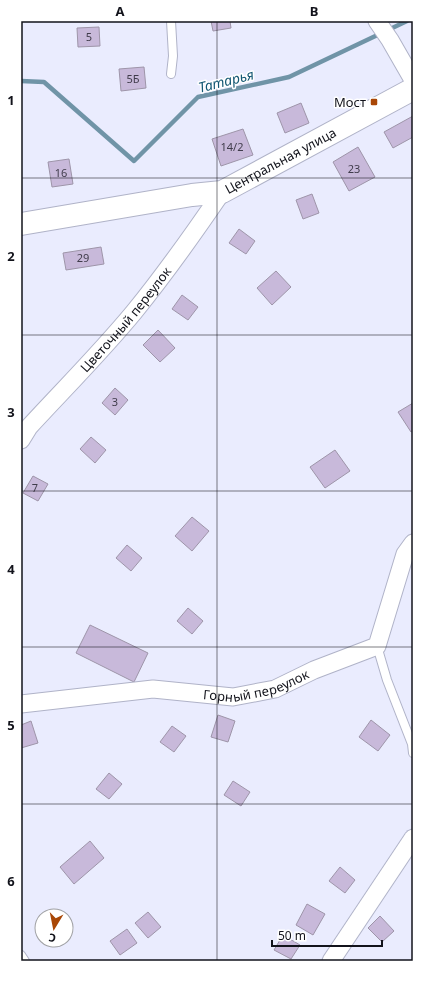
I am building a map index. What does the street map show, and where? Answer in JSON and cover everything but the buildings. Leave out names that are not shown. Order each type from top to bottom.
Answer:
[{"type":"street","points":[[377,21],[390,40],[413,80]]},
{"type":"street","name":"Центральная улица","points":[[21,224],[192,195],[222,192],[413,89]]},
{"type":"street","name":"Цветочный переулок","points":[[21,440],[29,427],[94,358],[134,312],[186,244],[222,192]]},
{"type":"street","points":[[377,646],[405,554],[413,544]]},
{"type":"street","name":"Горный переулок","points":[[21,704],[153,689],[233,697],[275,689],[314,670],[377,646]]},
{"type":"street","points":[[331,961],[413,838]]},
{"type":"lane","points":[[171,21],[173,56],[171,74]]},
{"type":"lane","points":[[377,646],[387,680],[412,744],[413,753]]},
{"type":"lane","points":[[21,955],[24,961]]},
{"type":"waterway","name":"Татарья","points":[[21,81],[44,82],[134,161],[198,97],[289,77],[407,21]]},
{"type":"place","name":"Мост","points":[[374,102]]}]
